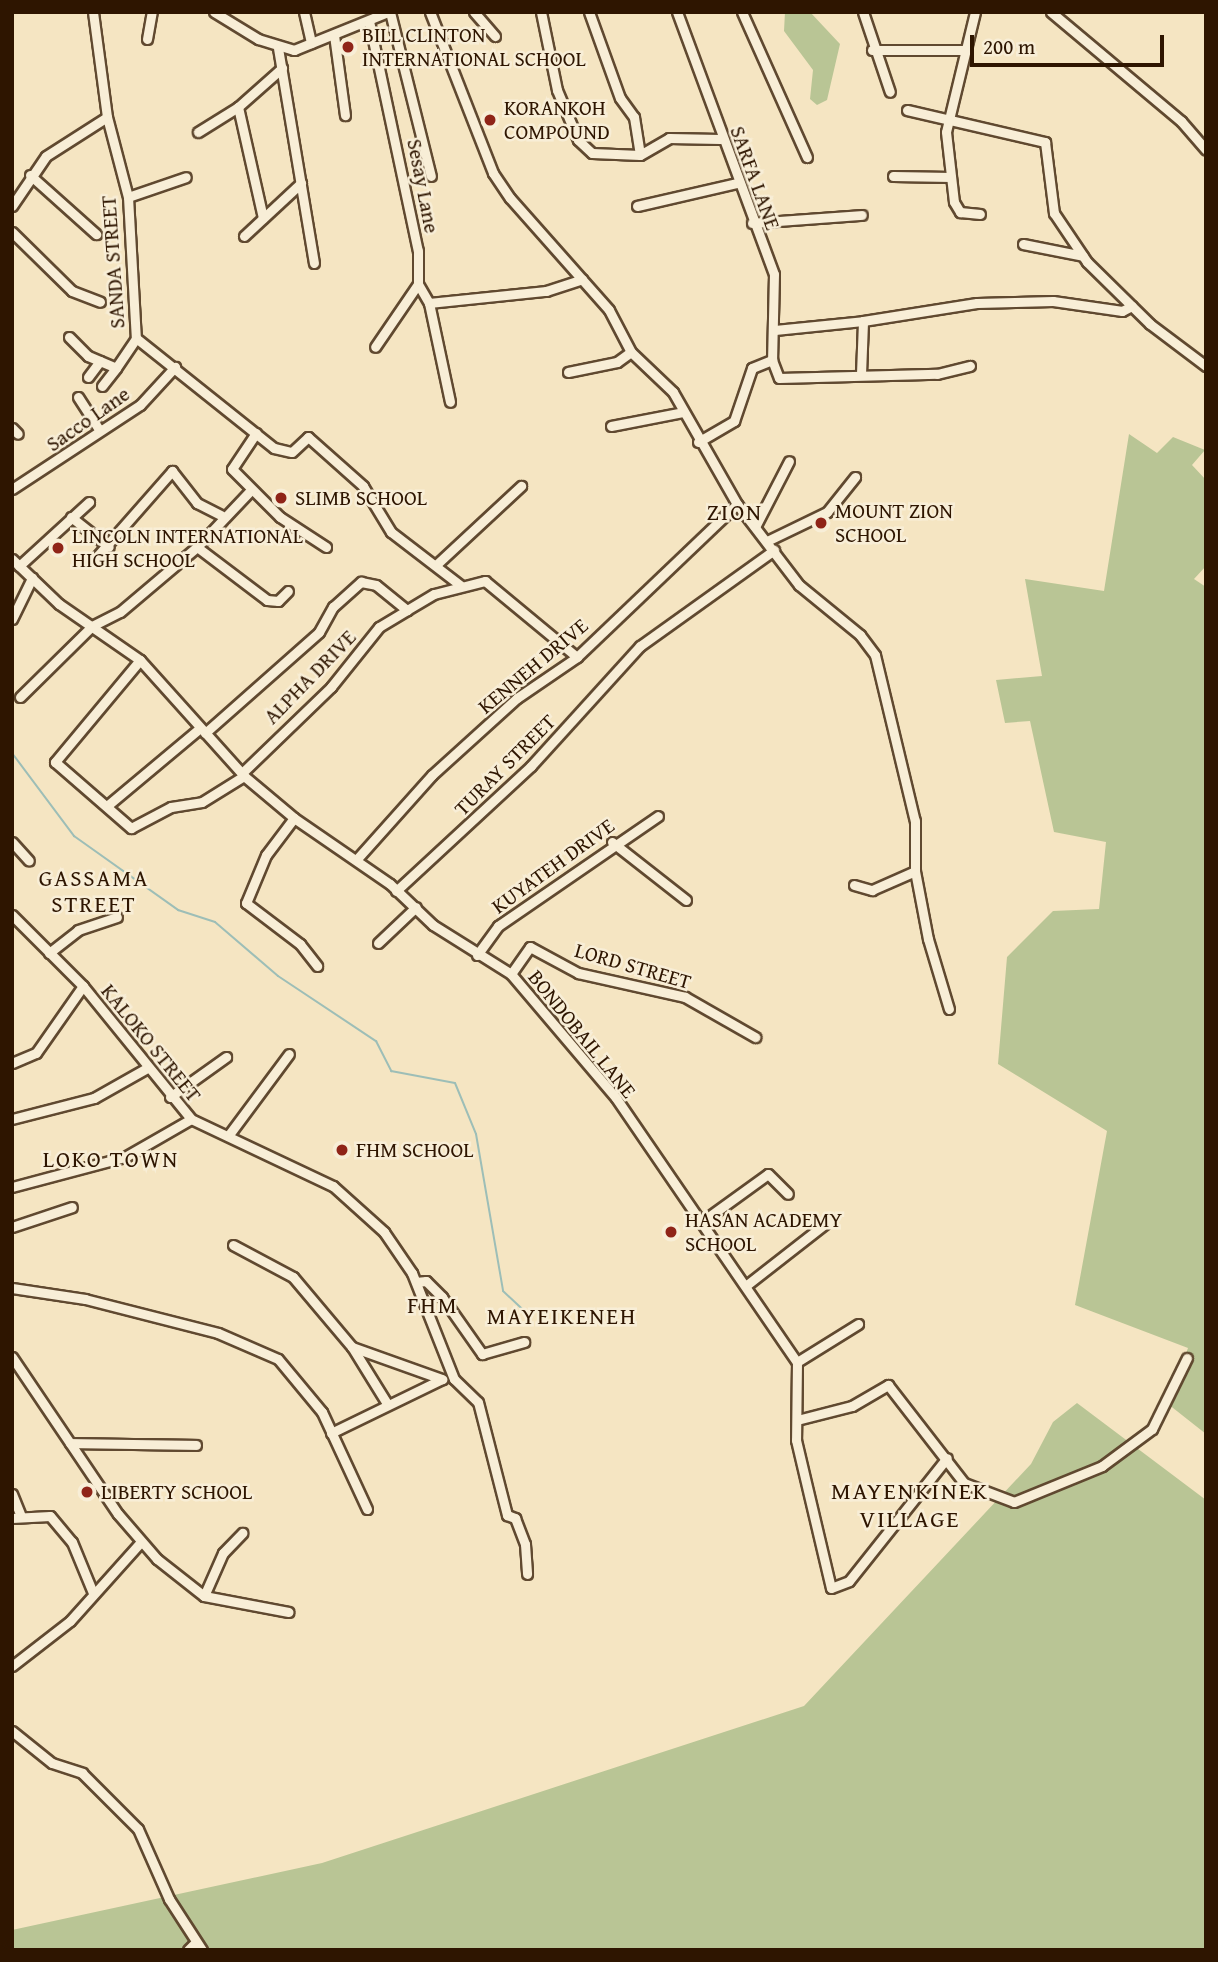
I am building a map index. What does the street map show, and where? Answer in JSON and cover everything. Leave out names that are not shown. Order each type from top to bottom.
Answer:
[{"type":"street","name":"SANDA STREET","points":[[93,12],[107,117],[128,197],[136,338],[274,448],[292,452],[308,437],[363,486],[391,532],[437,564]]},
{"type":"street","points":[[147,39],[152,12]]},
{"type":"street","points":[[214,12],[278,48],[311,43],[389,12],[431,176]]},
{"type":"street","points":[[304,12],[311,43]]},
{"type":"street","points":[[430,12],[494,173],[609,310],[631,352],[661,378],[737,504],[799,585],[860,635],[875,656],[915,821],[915,871],[949,1009]]},
{"type":"street","points":[[474,12],[495,36]]},
{"type":"street","points":[[541,12],[557,90],[578,140],[592,153],[640,155],[669,138],[720,139]]},
{"type":"street","points":[[589,12],[620,99],[634,117],[640,155]]},
{"type":"street","name":"SARFA LANE","points":[[677,12],[720,139],[774,274],[775,331],[772,360]]},
{"type":"street","points":[[742,12],[807,157]]},
{"type":"street","points":[[863,12],[872,50],[890,92]]},
{"type":"street","points":[[975,12],[949,114],[951,177],[957,210],[980,214]]},
{"type":"street","points":[[1051,12],[1181,121],[1206,150]]},
{"type":"street","name":"Sesay Lane","points":[[369,21],[418,251],[418,284]]},
{"type":"street","points":[[334,35],[345,115]]},
{"type":"street","points":[[278,48],[314,263]]},
{"type":"street","points":[[872,50],[965,50]]},
{"type":"street","points":[[198,132],[238,107],[282,68]]},
{"type":"street","points":[[238,107],[263,218]]},
{"type":"street","points":[[907,110],[949,114],[1045,142],[1054,213],[1083,256],[1132,306],[1206,366]]},
{"type":"street","points":[[12,206],[30,175],[71,136],[107,117]]},
{"type":"street","points":[[30,175],[96,234]]},
{"type":"street","points":[[893,176],[951,177]]},
{"type":"street","points":[[128,197],[186,177]]},
{"type":"street","points":[[244,236],[301,183]]},
{"type":"street","points":[[637,206],[737,183]]},
{"type":"street","points":[[752,223],[862,215]]},
{"type":"street","points":[[12,232],[72,291],[100,302]]},
{"type":"street","points":[[1023,244],[1083,256]]},
{"type":"street","points":[[429,303],[546,291],[582,278]]},
{"type":"street","points":[[375,347],[418,284],[429,303],[450,402]]},
{"type":"street","points":[[775,331],[863,321],[977,303],[1054,301],[1122,311],[1132,306]]},
{"type":"street","points":[[861,374],[863,321]]},
{"type":"street","points":[[69,337],[100,361],[116,368]]},
{"type":"street","points":[[102,386],[136,338]]},
{"type":"street","points":[[568,372],[617,362],[631,352]]},
{"type":"street","points":[[698,442],[734,421],[752,368],[772,360],[779,378],[937,374],[970,366]]},
{"type":"street","points":[[88,377],[100,361]]},
{"type":"street","name":"Sacco Lane","points":[[12,489],[160,388],[175,368]]},
{"type":"street","points":[[78,397],[100,431]]},
{"type":"street","points":[[611,426],[683,412]]},
{"type":"street","points":[[256,433],[232,469],[250,491],[326,547]]},
{"type":"street","points":[[755,527],[789,461]]},
{"type":"street","points":[[93,561],[109,547],[169,470],[197,503],[221,515]]},
{"type":"street","points":[[767,541],[827,512],[855,477]]},
{"type":"street","points":[[521,486],[437,564],[460,585],[485,581],[577,657]]},
{"type":"street","points":[[20,697],[92,626],[120,612],[197,547],[221,515],[250,491]]},
{"type":"street","points":[[16,562],[89,502]]},
{"type":"street","name":"KENNEH DRIVE","points":[[356,860],[494,718],[577,657],[737,504]]},
{"type":"street","points":[[71,517],[109,547]]},
{"type":"street","points":[[197,547],[267,600],[278,601],[288,591]]},
{"type":"street","name":"TURAY STREET","points":[[396,891],[531,766],[632,657],[774,550]]},
{"type":"street","name":"BONDOBAIL LANE","points":[[16,562],[92,626],[140,660],[243,775],[294,818],[356,860],[477,955],[511,974],[616,1098],[748,1284],[797,1362]]},
{"type":"street","points":[[12,619],[32,578]]},
{"type":"street","points":[[140,660],[55,762],[108,805],[203,730],[319,632],[333,607],[361,582],[376,585],[407,610]]},
{"type":"street","name":"ALPHA DRIVE","points":[[108,805],[131,828],[171,807],[202,802],[243,775],[331,687],[379,627],[407,610],[460,585]]},
{"type":"street","name":"KUYATEH DRIVE","points":[[477,955],[498,926],[612,842],[658,816]]},
{"type":"street","points":[[294,818],[266,855],[246,903],[300,944],[317,966]]},
{"type":"street","points":[[12,842],[29,862]]},
{"type":"street","points":[[612,842],[686,900]]},
{"type":"street","points":[[854,885],[872,890],[915,871]]},
{"type":"street","points":[[378,943],[416,908]]},
{"type":"street","name":"KALOKO STREET","points":[[12,915],[83,986],[170,1097],[191,1119],[334,1186],[384,1232],[416,1282],[454,1379],[478,1402],[507,1515],[515,1518],[525,1544],[527,1574]]},
{"type":"street","points":[[49,954],[78,930],[117,917]]},
{"type":"street","name":"LORD STREET","points":[[511,974],[530,947],[578,973],[685,996],[755,1037]]},
{"type":"street","points":[[12,1063],[36,1053],[83,986]]},
{"type":"street","points":[[228,1136],[289,1054]]},
{"type":"street","points":[[170,1097],[226,1057]]},
{"type":"street","points":[[12,1119],[94,1098],[147,1068]]},
{"type":"street","points":[[12,1187],[125,1157],[191,1119]]},
{"type":"street","points":[[703,1221],[768,1174],[788,1194]]},
{"type":"street","points":[[12,1227],[72,1208]]},
{"type":"street","points":[[748,1284],[830,1220]]},
{"type":"street","points":[[233,1245],[293,1277],[352,1346],[388,1405]]},
{"type":"street","points":[[416,1282],[426,1281],[442,1297],[482,1354],[524,1342]]},
{"type":"street","points":[[12,1288],[85,1299],[251,1344],[300,1383],[331,1433],[366,1509]]},
{"type":"street","points":[[858,1324],[797,1362],[796,1440],[828,1584],[835,1590],[849,1581],[947,1458]]},
{"type":"street","points":[[352,1346],[442,1379],[454,1379]]},
{"type":"street","points":[[12,1357],[140,1543],[204,1596],[289,1612]]},
{"type":"street","points":[[797,1420],[852,1406],[888,1385],[964,1483],[1001,1500],[1024,1500],[1068,1484],[1152,1429],[1187,1358]]},
{"type":"street","points":[[331,1433],[442,1379]]},
{"type":"street","points":[[70,1443],[197,1445]]},
{"type":"street","points":[[12,1494],[17,1517],[50,1516],[59,1525],[93,1593]]},
{"type":"street","points":[[204,1596],[223,1553],[242,1534]]},
{"type":"street","points":[[12,1667],[93,1593],[140,1543]]},
{"type":"street","points":[[12,1731],[52,1763],[82,1773],[138,1829],[199,1946],[188,1950]]},
{"type":"green space","points":[[785,12],[810,12],[840,44],[827,100],[817,105],[810,99],[813,70],[784,31]]},
{"type":"green space","points":[[1129,434],[1157,453],[1173,437],[1205,450],[1192,465],[1206,480],[1206,566],[1194,579],[1206,587],[1206,1434],[1168,1404],[1188,1348],[1075,1305],[1107,1131],[998,1064],[1007,957],[1053,911],[1099,909],[1106,842],[1054,832],[1030,721],[1005,723],[996,680],[1042,676],[1025,579],[1104,591]]},
{"type":"green space","points":[[1077,1403],[1206,1500],[1206,1950],[12,1950],[12,1930],[322,1863],[804,1706],[1031,1464],[1053,1422]]},
{"type":"waterway","points":[[12,753],[74,836],[178,910],[215,922],[278,976],[376,1041],[391,1071],[455,1083],[476,1134],[503,1291],[528,1314]]},
{"type":"place","name":"BILL CLINTON INTERNATIONAL SCHOOL","points":[[348,47]]},
{"type":"place","name":"KORANKOH COMPOUND","points":[[490,120]]},
{"type":"place","name":"SLIMB SCHOOL","points":[[281,498]]},
{"type":"place","name":"MOUNT ZION SCHOOL","points":[[821,523]]},
{"type":"place","name":"LINCOLN INTERNATIONAL HIGH SCHOOL","points":[[58,548]]},
{"type":"place","name":"FHM SCHOOL","points":[[342,1150]]},
{"type":"place","name":"HASAN ACADEMY SCHOOL","points":[[671,1232]]},
{"type":"place","name":"LIBERTY SCHOOL","points":[[87,1492]]},
{"type":"district","name":"ZION","points":[[735,512]]},
{"type":"district","name":"GASSAMA STREET","points":[[94,891]]},
{"type":"district","name":"LOKO TOWN","points":[[111,1159]]},
{"type":"district","name":"FHM","points":[[433,1305]]},
{"type":"district","name":"MAYEIKENEH","points":[[562,1316]]},
{"type":"district","name":"MAYENKINEK VILLAGE","points":[[910,1505]]}]
